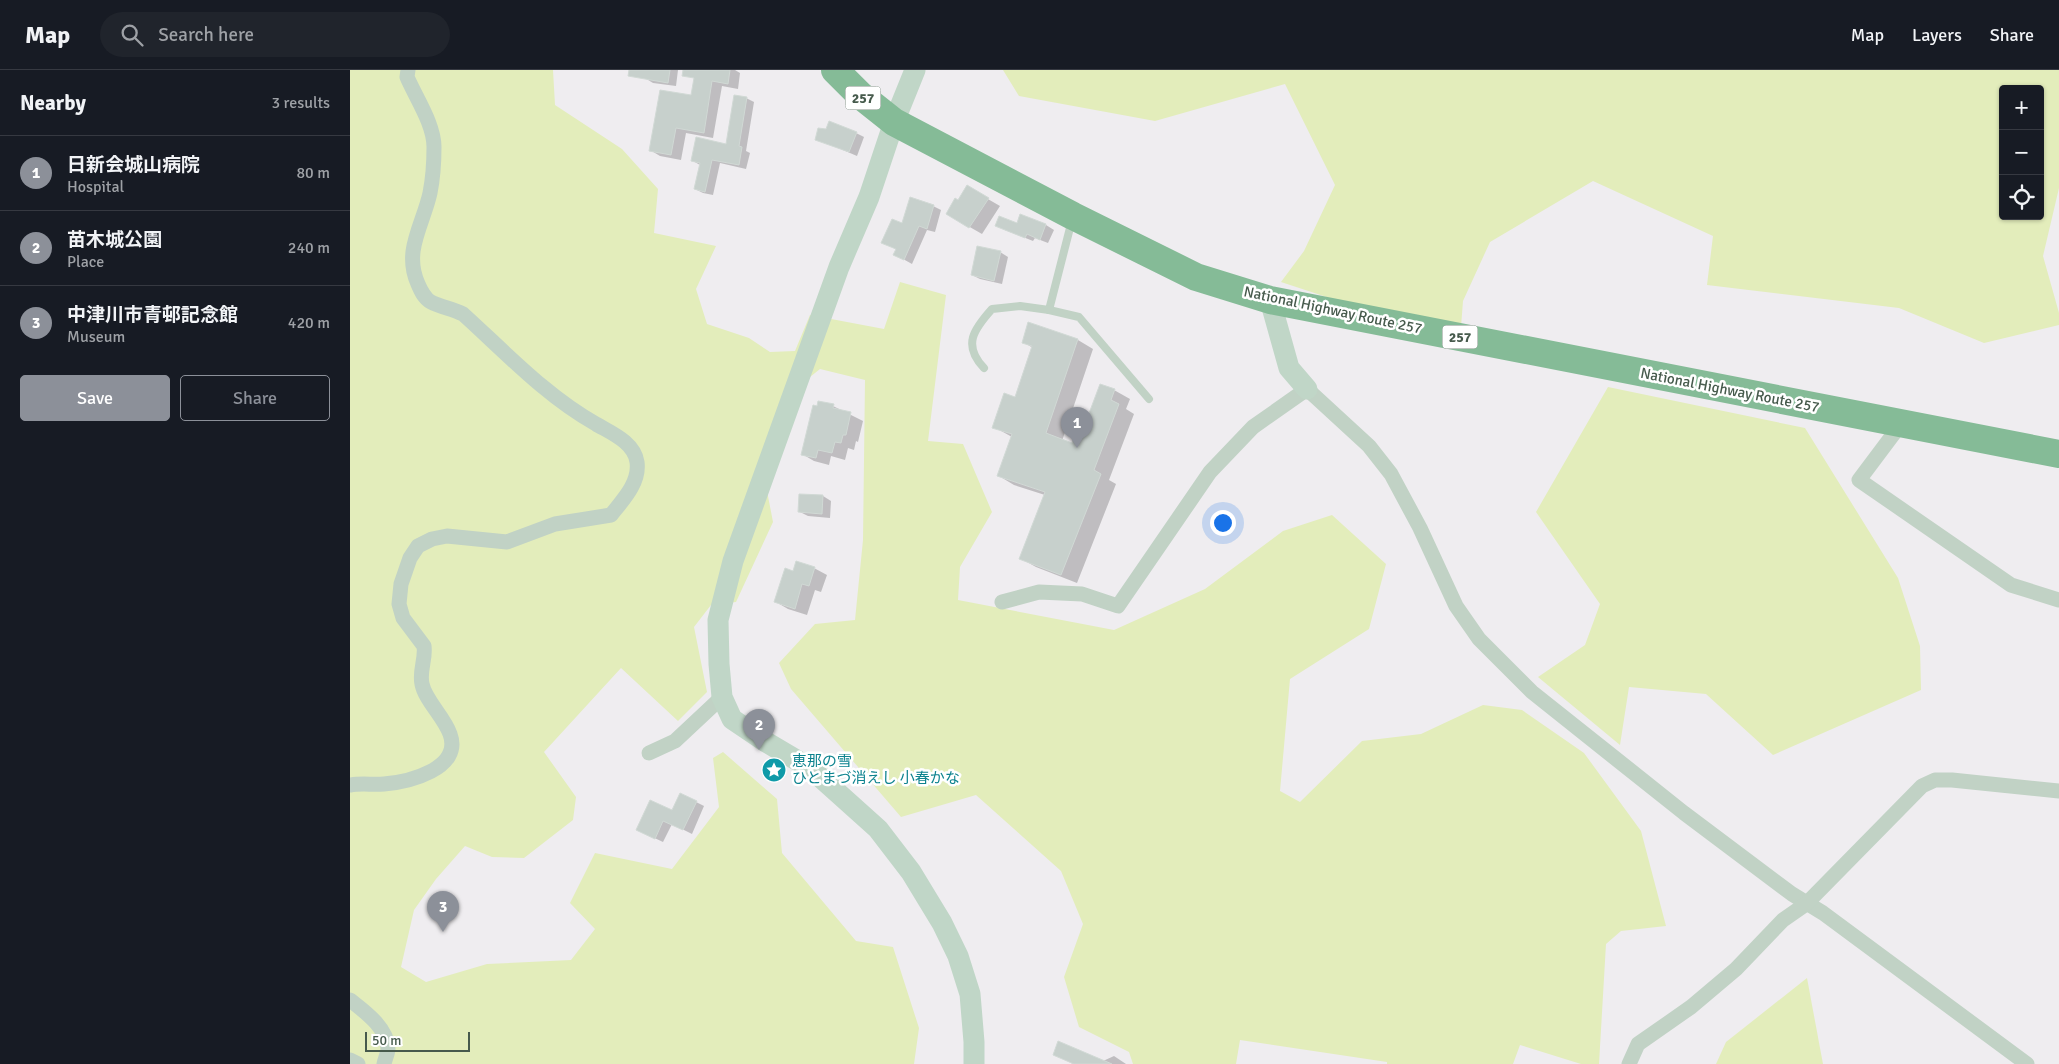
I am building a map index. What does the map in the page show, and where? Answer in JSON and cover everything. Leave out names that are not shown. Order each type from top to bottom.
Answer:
[{"type":"highway","name":"National Highway Route 257","points":[[835,70],[860,95],[894,122],[1073,216],[1196,277],[1270,300],[2059,454]]},
{"type":"street","points":[[350,785],[385,784],[405,781],[428,774],[443,764],[450,754],[450,734],[422,685],[421,674],[425,651],[424,646],[403,618],[399,604],[401,584],[410,558],[418,546],[432,539],[447,536],[507,542],[555,524],[611,515],[631,491],[637,462],[633,450],[623,441],[584,418],[538,383],[463,314],[452,308],[431,302],[423,294],[414,275],[411,262],[430,190],[434,145],[429,125],[407,77],[408,70]]},
{"type":"street","points":[[915,70],[911,86],[894,122],[869,197],[839,267],[733,561],[718,620],[722,697],[732,719],[810,768],[878,829],[911,872],[946,931],[958,956],[970,994],[974,1064]]},
{"type":"street","points":[[1270,300],[1289,368],[1307,389],[1369,446],[1391,474],[1420,528],[1456,606],[1479,639],[1540,698],[1684,813],[1806,904],[1831,918],[2026,1064]]},
{"type":"street","points":[[1002,602],[1039,592],[1082,594],[1118,606],[1210,472],[1253,427],[1307,389]]},
{"type":"street","points":[[1901,424],[1859,480],[2011,585],[2059,600]]},
{"type":"street","points":[[649,753],[675,741],[722,697]]},
{"type":"street","points":[[1630,1064],[1638,1044],[1691,1007],[1736,969],[1783,920],[1806,904],[1922,786],[1935,780],[1952,780],[2059,791]]},
{"type":"street","points":[[350,1000],[380,1027],[388,1049],[384,1064]]},
{"type":"street","points":[[350,1060],[358,1064]]},
{"type":"lane","points":[[1049,310],[1073,216]]},
{"type":"lane","points":[[984,368],[976,360],[972,345],[976,326],[992,309],[1020,306],[1049,310],[1079,317],[1150,399]]},
{"type":"green space","points":[[350,70],[553,70],[555,105],[622,149],[658,189],[654,233],[716,246],[696,289],[707,324],[749,338],[770,352],[795,351],[810,315],[884,329],[900,282],[946,295],[928,441],[963,444],[992,512],[960,567],[958,600],[1114,630],[1205,589],[1283,531],[1332,515],[1386,564],[1369,629],[1290,679],[1280,791],[1300,802],[1362,741],[1421,734],[1483,705],[1522,710],[1584,753],[1641,831],[1666,926],[1621,931],[1606,944],[1599,1064],[1581,1064],[1520,1045],[1513,1064],[1387,1064],[1387,1062],[1240,1040],[1236,1064],[1133,1064],[1129,1052],[1079,1027],[1064,977],[1083,924],[1061,871],[976,795],[901,817],[791,689],[779,663],[815,624],[855,620],[863,540],[865,380],[820,369],[785,397],[761,460],[773,522],[736,602],[711,605],[694,627],[707,692],[678,721],[621,668],[544,752],[576,797],[573,820],[524,858],[492,857],[465,846],[436,879],[414,910],[401,967],[426,982],[487,964],[571,960],[595,929],[570,903],[595,853],[672,869],[719,807],[713,758],[723,752],[777,799],[782,853],[856,941],[893,947],[919,1028],[914,1064],[350,1064]]},
{"type":"green space","points":[[1003,70],[2059,70],[2059,188],[2043,256],[2059,313],[2059,325],[1984,343],[1899,308],[1707,285],[1713,236],[1593,181],[1490,242],[1463,301],[1461,327],[1363,309],[1281,282],[1304,251],[1335,185],[1285,84],[1155,121],[1019,96]]},
{"type":"green space","points":[[1608,387],[1805,428],[1898,578],[1920,646],[1921,690],[1773,755],[1706,694],[1629,687],[1620,745],[1538,677],[1585,645],[1600,604],[1536,512]]},
{"type":"green space","points":[[1807,978],[1823,1064],[1716,1064],[1726,1042]]},
{"type":"building","points":[[629,70],[670,70],[668,83],[628,76]]},
{"type":"building","points":[[683,70],[730,70],[728,84],[712,81],[704,133],[676,128],[671,155],[649,151],[660,90],[691,95],[694,78],[682,76]]},
{"type":"building","points":[[734,95],[747,97],[739,146],[742,147],[739,165],[712,160],[705,192],[694,189],[700,163],[691,161],[696,137],[726,144]]},
{"type":"building","points":[[829,121],[857,132],[849,152],[815,140],[818,128],[826,129]]},
{"type":"building","points":[[967,185],[989,198],[969,228],[946,214],[955,198],[958,200]]},
{"type":"building","points":[[910,197],[934,205],[927,229],[919,226],[904,260],[893,255],[896,249],[881,243],[892,219],[902,223]]},
{"type":"building","points":[[1020,214],[1046,224],[1040,240],[1027,234],[1025,238],[995,226],[999,216],[1017,223]]},
{"type":"building","points":[[977,246],[1001,251],[994,281],[971,275]]},
{"type":"building","points":[[1028,322],[1078,339],[1046,433],[1072,443],[1074,438],[1079,440],[1100,384],[1115,389],[1111,400],[1119,404],[1094,470],[1101,474],[1061,575],[1019,559],[1045,492],[997,476],[1012,434],[992,428],[1004,393],[1015,397],[1032,346],[1022,343]]},
{"type":"building","points":[[818,401],[834,404],[833,408],[851,412],[846,435],[843,435],[841,443],[835,442],[832,453],[818,450],[816,458],[801,455],[813,405],[817,406]]},
{"type":"building","points":[[799,494],[823,495],[822,514],[798,512]]},
{"type":"building","points":[[796,561],[815,567],[809,586],[802,584],[795,609],[774,602],[785,568],[793,571]]},
{"type":"building","points":[[680,793],[697,801],[683,830],[663,821],[655,839],[636,830],[650,800],[672,810]]},
{"type":"building","points":[[1058,1041],[1112,1064],[1074,1064],[1053,1055]]},
{"type":"place","name":"日新会城山病院","points":[[1077,448]]},
{"type":"place","name":"苗木城公園","points":[[759,750]]},
{"type":"place","name":"恵那の雪 ひとまづ消えし 小春かな","points":[[774,770]]},
{"type":"place","name":"中津川市青邨記念館","points":[[443,932]]}]
